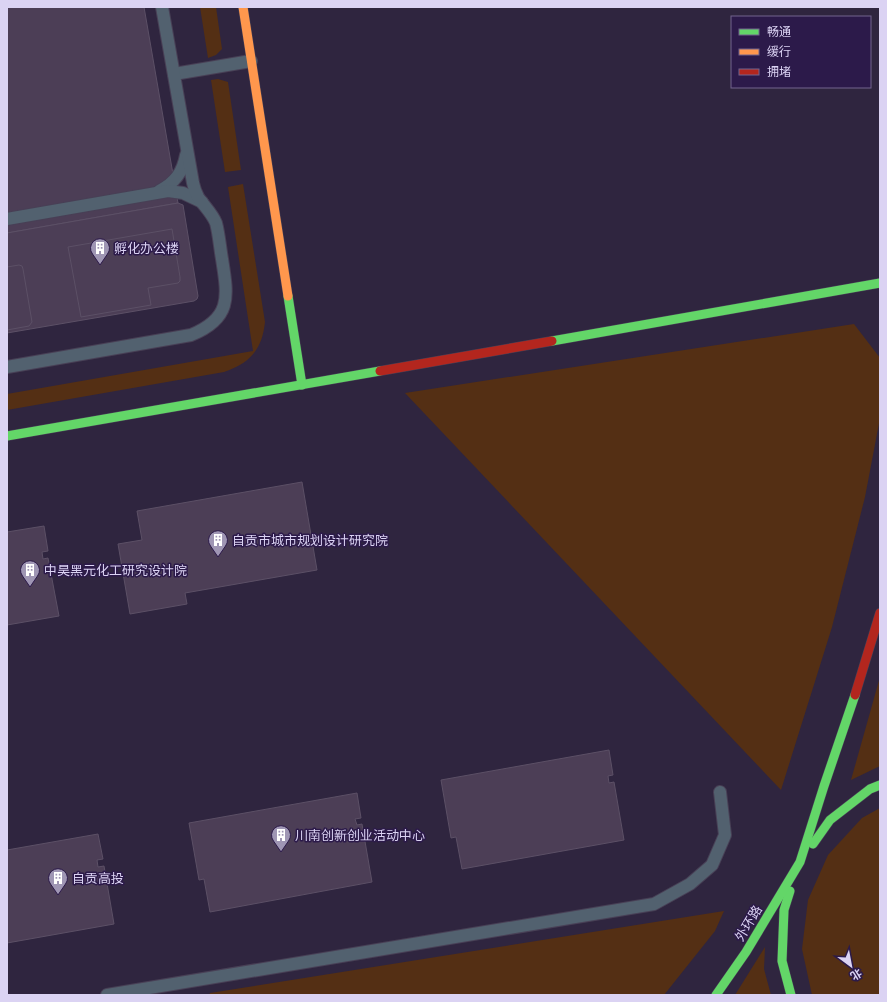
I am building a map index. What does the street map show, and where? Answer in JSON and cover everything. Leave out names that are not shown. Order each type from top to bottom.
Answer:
[{"type":"street","points":[[243,7],[302,385]]},
{"type":"street","points":[[7,436],[880,283]]},
{"type":"street","points":[[791,995],[782,961],[784,910],[824,786],[849,716],[880,613]]},
{"type":"street","points":[[800,862],[830,820],[870,789],[880,785]]},
{"type":"street","name":"外环路","points":[[716,995],[746,952],[800,862]]},
{"type":"lane","points":[[7,367],[191,335],[211,325],[225,304],[227,288],[216,222],[196,192],[193,183],[162,7]]},
{"type":"lane","points":[[174,74],[251,61]]},
{"type":"lane","points":[[155,193],[172,183],[182,170],[185,162],[186,145]]},
{"type":"lane","points":[[7,219],[168,191],[183,193],[203,203]]},
{"type":"lane","points":[[107,995],[654,904],[690,884],[712,865],[724,835],[720,792]]},
{"type":"shaded area","points":[[200,7],[216,7],[222,49],[216,55],[208,58]]},
{"type":"shaded area","points":[[218,79],[228,82],[241,170],[225,172],[211,80]]},
{"type":"shaded area","points":[[243,184],[265,322],[258,348],[248,360],[224,372],[7,410],[7,394],[253,351],[228,187]]},
{"type":"shaded area","points":[[854,324],[880,358],[880,418],[865,497],[832,627],[781,790],[405,393]]},
{"type":"shaded area","points":[[880,677],[880,766],[851,780]]},
{"type":"shaded area","points":[[880,808],[880,995],[812,995],[802,949],[808,900],[828,855],[862,818]]},
{"type":"shaded area","points":[[724,911],[715,931],[664,995],[209,995],[210,993]]},
{"type":"shaded area","points":[[765,947],[764,969],[771,995],[735,995]]},
{"type":"building","points":[[7,7],[144,7],[178,203],[7,233]]},
{"type":"building","name":"孵化办公楼","points":[[178,203],[183,205],[198,296],[197,299],[194,301],[7,333],[7,233]]},
{"type":"building","points":[[172,229],[180,277],[180,281],[178,283],[148,288],[151,305],[81,317],[68,247]]},
{"type":"building","points":[[22,266],[23,269],[32,322],[29,326],[7,330],[7,267]]},
{"type":"building","name":"自贡市城市规划设计研究院","points":[[302,482],[317,570],[185,593],[187,604],[130,614],[118,544],[142,540],[137,511]]},
{"type":"building","name":"中昊黑元化工研究设计院","points":[[44,526],[48,551],[42,552],[43,559],[48,558],[59,616],[7,625],[7,532]]},
{"type":"building","points":[[609,750],[613,775],[608,776],[609,783],[614,782],[624,840],[462,869],[456,837],[451,838],[441,780]]},
{"type":"building","name":"川南创新创业活动中心","points":[[357,793],[361,818],[355,819],[357,825],[362,824],[372,882],[210,912],[204,879],[199,880],[189,823]]},
{"type":"building","name":"自贡高投","points":[[98,834],[103,859],[97,860],[98,867],[104,866],[114,924],[7,943],[7,850]]},
{"type":"traffic: fast","points":[[552,341],[880,283]]},
{"type":"traffic: fast","points":[[288,296],[302,385]]},
{"type":"traffic: fast","points":[[7,436],[380,371]]},
{"type":"traffic: fast","points":[[716,995],[746,952],[800,862],[855,695]]},
{"type":"traffic: fast","points":[[813,844],[830,820],[870,789],[880,785]]},
{"type":"traffic: fast","points":[[790,891],[784,910],[782,961],[791,995]]},
{"type":"traffic: slow","points":[[243,7],[288,296]]},
{"type":"traffic: jam","points":[[380,371],[552,341]]},
{"type":"traffic: jam","points":[[855,695],[880,613]]},
{"type":"place","name":"孵化办公楼","points":[[100,265]]},
{"type":"place","name":"自贡市城市规划设计研究院","points":[[218,557]]},
{"type":"place","name":"中昊黑元化工研究设计院","points":[[30,587]]},
{"type":"place","name":"川南创新创业活动中心","points":[[281,852]]},
{"type":"place","name":"自贡高投","points":[[58,895]]}]
